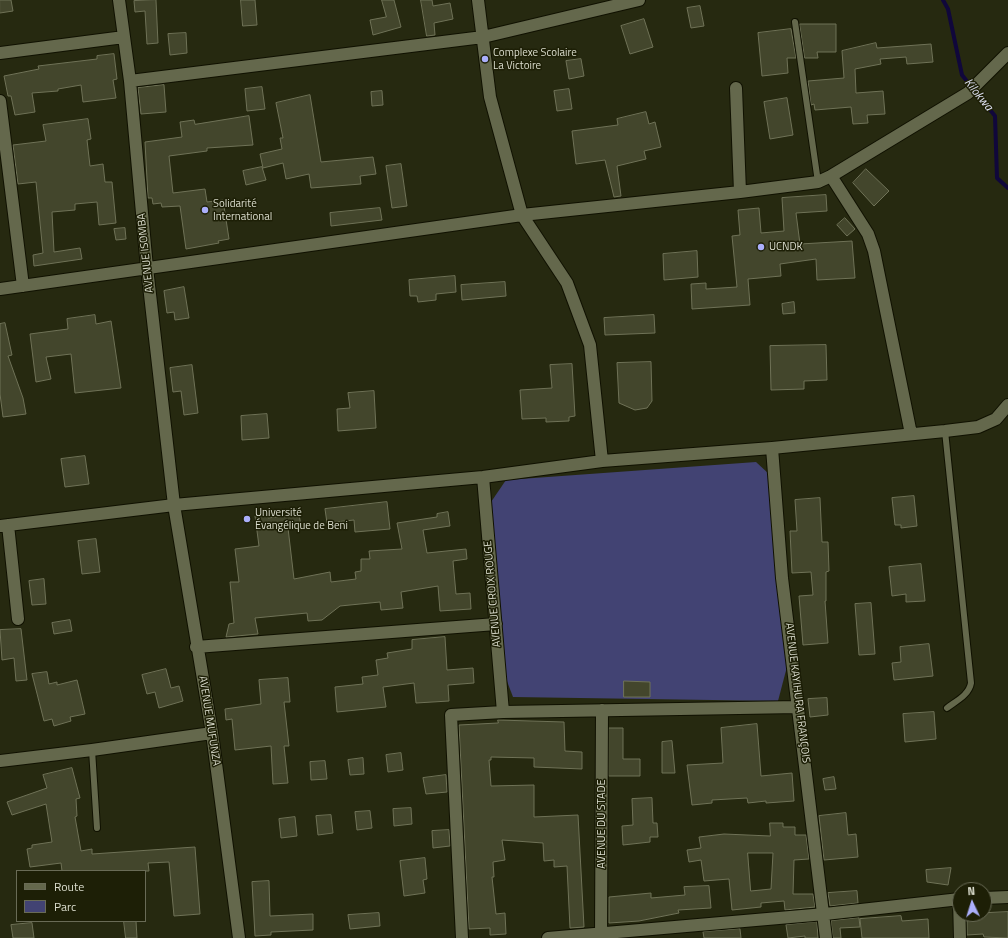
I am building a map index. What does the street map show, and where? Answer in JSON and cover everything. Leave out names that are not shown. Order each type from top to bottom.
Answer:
[{"type":"street","name":"AVENUE ISOMBA","points":[[119,0],[130,81],[147,268],[174,505]]},
{"type":"street","points":[[478,0],[490,97],[522,215],[567,283],[590,345],[602,461]]},
{"type":"street","points":[[130,81],[483,37],[639,0]]},
{"type":"street","points":[[0,54],[124,37]]},
{"type":"street","points":[[0,289],[522,215],[740,192],[818,182],[832,176],[968,93],[1008,53]]},
{"type":"street","points":[[736,88],[740,192]]},
{"type":"street","points":[[0,101],[24,286]]},
{"type":"street","points":[[832,176],[868,234],[874,251],[911,434]]},
{"type":"street","points":[[18,619],[4,526],[174,505],[483,477],[602,461],[772,448],[945,431],[978,427],[996,419],[1008,405]]},
{"type":"street","name":"AVENUE KAYIHURA FRANÇOIS","points":[[772,448],[782,578],[825,914],[826,938]]},
{"type":"street","name":"AVENUE CROIX ROUGE","points":[[483,477],[504,712]]},
{"type":"street","name":"AVENUE MUFUNZA","points":[[174,505],[196,647],[212,734],[239,938]]},
{"type":"street","points":[[196,647],[496,624]]},
{"type":"street","points":[[462,938],[451,715],[504,712],[798,707]]},
{"type":"street","name":"AVENUE DU STADE","points":[[601,936],[602,710]]},
{"type":"street","points":[[0,761],[212,734]]},
{"type":"street","points":[[992,898],[1008,897]]},
{"type":"street","points":[[548,938],[601,936],[952,900]]},
{"type":"street","points":[[960,922],[960,938]]},
{"type":"lane","points":[[795,22],[818,182]]},
{"type":"lane","points":[[945,431],[971,683],[970,689],[964,696],[947,708]]},
{"type":"lane","points":[[92,750],[97,828]]},
{"type":"green space","points":[[756,462],[769,474],[789,659],[778,701],[513,697],[505,676],[491,502],[506,480]]},
{"type":"building","points":[[0,0],[11,0],[13,11],[0,13]]},
{"type":"building","points":[[156,0],[158,43],[147,44],[145,11],[135,12],[134,1]]},
{"type":"building","points":[[241,0],[255,0],[257,25],[243,26]]},
{"type":"building","points":[[382,0],[394,0],[401,27],[373,35],[370,20],[386,17]]},
{"type":"building","points":[[421,0],[432,0],[433,6],[450,3],[453,19],[434,23],[435,35],[427,36]]},
{"type":"building","points":[[700,6],[704,26],[691,28],[687,8]]},
{"type":"building","points":[[644,19],[653,47],[630,54],[621,26]]},
{"type":"building","points":[[800,24],[836,24],[836,52],[817,52],[818,58],[805,58]]},
{"type":"building","points":[[791,29],[796,58],[787,58],[788,73],[762,76],[758,33]]},
{"type":"building","points":[[186,33],[187,53],[170,55],[168,34]]},
{"type":"building","points":[[876,43],[877,48],[931,44],[933,62],[907,64],[906,57],[880,59],[881,64],[855,69],[856,93],[883,91],[885,114],[867,115],[868,123],[853,124],[851,107],[815,110],[814,104],[811,105],[808,81],[844,78],[842,51]]},
{"type":"building","points":[[114,54],[117,79],[113,80],[116,98],[83,102],[81,85],[58,89],[58,91],[32,93],[35,112],[15,115],[11,96],[8,96],[4,76],[39,69],[38,66],[97,59],[97,56]]},
{"type":"building","points":[[581,59],[584,76],[569,79],[566,61]]},
{"type":"building","points":[[164,85],[166,112],[141,114],[138,88]]},
{"type":"building","points":[[262,87],[265,109],[247,111],[245,89]]},
{"type":"building","points":[[569,89],[572,109],[557,111],[554,91]]},
{"type":"building","points":[[382,91],[383,105],[372,106],[371,92]]},
{"type":"building","points":[[310,95],[321,162],[373,157],[376,174],[360,176],[361,184],[311,188],[309,174],[286,179],[283,163],[263,168],[260,154],[282,149],[280,138],[283,138],[276,103]]},
{"type":"building","points":[[787,98],[793,135],[770,139],[764,102]]},
{"type":"building","points":[[646,112],[649,124],[655,122],[661,147],[644,151],[646,159],[617,166],[621,196],[614,197],[605,160],[576,164],[572,131],[618,125],[617,119]]},
{"type":"building","points":[[249,116],[253,145],[207,148],[207,151],[169,156],[173,193],[205,189],[207,202],[223,200],[229,239],[218,241],[219,243],[186,249],[180,206],[162,207],[161,203],[153,204],[152,198],[148,198],[145,142],[182,137],[180,122],[194,120],[195,124]]},
{"type":"building","points":[[88,119],[91,139],[87,140],[90,166],[103,164],[105,182],[112,182],[116,223],[99,225],[97,202],[75,204],[75,210],[52,212],[54,252],[80,248],[82,259],[34,266],[33,255],[43,253],[36,182],[18,184],[13,145],[46,141],[43,125]]},
{"type":"building","points":[[401,164],[407,206],[392,208],[386,166]]},
{"type":"building","points":[[262,167],[266,180],[246,185],[243,171]]},
{"type":"building","points":[[866,169],[889,191],[874,206],[853,183]]},
{"type":"building","points":[[826,195],[827,211],[796,213],[800,244],[852,241],[855,278],[817,280],[816,259],[780,264],[781,276],[748,279],[750,305],[692,309],[691,284],[706,283],[706,289],[737,287],[732,236],[740,235],[738,210],[759,208],[761,233],[784,231],[782,198]]},
{"type":"building","points":[[380,208],[382,220],[331,226],[330,213]]},
{"type":"building","points":[[845,218],[855,229],[847,236],[837,225]]},
{"type":"building","points":[[125,228],[126,239],[116,240],[114,229]]},
{"type":"building","points":[[697,251],[698,277],[664,280],[663,254]]},
{"type":"building","points":[[455,276],[456,292],[436,294],[436,300],[418,302],[417,296],[410,296],[409,280]]},
{"type":"building","points":[[505,282],[506,296],[462,300],[461,285]]},
{"type":"building","points":[[184,287],[189,318],[175,320],[174,312],[167,313],[164,291]]},
{"type":"building","points":[[794,302],[795,313],[783,314],[782,304]]},
{"type":"building","points":[[95,315],[96,324],[111,321],[121,388],[75,393],[71,354],[46,357],[51,379],[36,382],[30,334],[68,329],[67,319]]},
{"type":"building","points":[[654,315],[655,333],[605,335],[604,318]]},
{"type":"building","points":[[5,323],[12,355],[8,356],[23,398],[26,414],[3,417],[0,394],[0,324]]},
{"type":"building","points":[[826,345],[827,380],[804,381],[804,389],[771,390],[770,346]]},
{"type":"building","points":[[651,362],[652,401],[647,408],[635,410],[619,403],[617,363]]},
{"type":"building","points":[[572,364],[575,416],[569,417],[569,421],[546,422],[546,418],[522,419],[520,390],[552,388],[550,365]]},
{"type":"building","points":[[192,365],[198,413],[184,415],[181,391],[173,392],[170,368]]},
{"type":"building","points":[[374,391],[376,428],[338,431],[337,409],[350,408],[348,393]]},
{"type":"building","points":[[267,414],[269,438],[242,440],[241,416]]},
{"type":"building","points":[[85,456],[89,484],[65,487],[61,459]]},
{"type":"building","points":[[914,496],[917,526],[901,528],[901,525],[895,525],[892,498]]},
{"type":"building","points":[[820,498],[822,542],[828,542],[829,571],[826,572],[825,601],[828,643],[803,645],[799,596],[813,595],[811,572],[792,573],[790,531],[797,531],[795,500]]},
{"type":"building","points":[[387,502],[390,529],[355,532],[354,520],[327,523],[325,509]]},
{"type":"building","points":[[448,512],[450,526],[423,530],[427,553],[466,549],[467,559],[453,561],[456,594],[470,593],[471,609],[440,611],[438,586],[401,592],[403,608],[381,610],[380,602],[340,606],[322,620],[308,621],[307,613],[255,618],[258,634],[226,637],[229,624],[234,623],[230,582],[239,582],[235,549],[259,546],[255,516],[268,515],[268,518],[299,514],[301,526],[288,528],[294,579],[330,572],[331,582],[356,579],[355,572],[361,571],[361,559],[370,559],[369,551],[402,549],[397,523],[437,517],[437,514]]},
{"type":"building","points":[[96,539],[100,572],[82,574],[78,541]]},
{"type":"building","points":[[921,564],[925,601],[906,602],[906,594],[892,596],[889,567]]},
{"type":"building","points":[[44,579],[46,604],[32,605],[29,581]]},
{"type":"building","points":[[871,603],[875,654],[859,655],[855,604]]},
{"type":"building","points":[[70,620],[72,631],[54,634],[52,623]]},
{"type":"building","points":[[21,629],[27,680],[16,681],[14,658],[2,660],[0,630]]},
{"type":"building","points":[[445,637],[447,670],[473,668],[474,683],[448,685],[449,701],[416,703],[414,683],[383,687],[386,707],[337,712],[335,687],[363,684],[362,677],[378,675],[376,660],[388,658],[387,653],[412,649],[412,640]]},
{"type":"building","points":[[929,644],[933,676],[894,680],[892,663],[901,662],[900,647]]},
{"type":"building","points":[[166,669],[171,688],[179,686],[183,701],[159,708],[155,692],[147,694],[142,675]]},
{"type":"building","points":[[47,672],[49,684],[57,682],[57,685],[77,680],[85,714],[70,717],[71,721],[54,726],[52,719],[44,721],[32,674]]},
{"type":"building","points":[[288,678],[290,702],[284,702],[289,746],[284,746],[288,783],[273,784],[271,746],[235,750],[232,719],[226,720],[225,709],[261,704],[259,680]]},
{"type":"building","points":[[624,681],[650,682],[650,697],[624,697]]},
{"type":"building","points":[[827,698],[828,715],[810,717],[808,699]]},
{"type":"building","points":[[934,712],[936,739],[905,742],[903,714]]},
{"type":"building","points":[[498,720],[564,722],[565,751],[582,752],[582,769],[534,767],[534,758],[491,757],[491,760],[489,760],[491,786],[534,785],[534,817],[578,815],[584,927],[570,928],[567,866],[554,867],[554,860],[544,861],[543,843],[502,840],[505,860],[493,862],[494,877],[492,877],[496,914],[505,913],[506,934],[490,935],[490,928],[469,929],[459,725],[498,723]]},
{"type":"building","points":[[757,724],[761,776],[792,773],[794,801],[766,803],[766,801],[748,803],[747,798],[712,800],[712,803],[692,805],[687,765],[723,763],[721,728]]},
{"type":"building","points":[[609,728],[623,728],[623,759],[640,759],[640,776],[609,776]]},
{"type":"building","points":[[672,741],[675,773],[662,773],[662,742]]},
{"type":"building","points":[[401,753],[403,770],[388,772],[386,755]]},
{"type":"building","points":[[363,758],[364,774],[350,775],[348,760]]},
{"type":"building","points":[[325,761],[327,779],[311,780],[310,762]]},
{"type":"building","points":[[72,768],[80,798],[76,799],[77,816],[75,817],[81,851],[92,849],[92,854],[195,847],[200,914],[174,916],[169,862],[148,863],[149,871],[62,870],[61,863],[30,867],[27,849],[32,848],[32,845],[52,842],[46,804],[12,815],[7,802],[47,788],[43,775]]},
{"type":"building","points":[[446,775],[447,792],[426,794],[423,778]]},
{"type":"building","points":[[834,777],[836,789],[825,790],[823,779]]},
{"type":"building","points":[[652,798],[653,823],[657,823],[658,837],[650,837],[650,842],[623,845],[622,826],[633,825],[632,799]]},
{"type":"building","points":[[411,808],[412,824],[394,826],[393,809]]},
{"type":"building","points":[[370,811],[372,828],[357,830],[355,812]]},
{"type":"building","points":[[846,813],[848,835],[856,834],[858,857],[824,860],[819,816]]},
{"type":"building","points":[[331,815],[333,833],[318,835],[316,816]]},
{"type":"building","points":[[295,817],[297,836],[281,838],[279,819]]},
{"type":"building","points":[[770,823],[783,823],[783,827],[795,827],[795,835],[806,835],[809,859],[794,860],[793,894],[813,894],[815,907],[785,910],[784,901],[761,903],[761,907],[732,910],[729,879],[704,881],[701,860],[689,862],[687,850],[701,848],[699,837],[724,834],[770,836]],"holes":[[[748,853],[773,853],[771,889],[751,891]]]},
{"type":"building","points":[[449,830],[450,846],[433,848],[432,831]]},
{"type":"building","points":[[425,858],[427,879],[423,880],[425,893],[404,896],[400,861]]},
{"type":"building","points":[[951,868],[948,885],[927,882],[926,870]]},
{"type":"building","points":[[269,881],[270,916],[313,914],[313,930],[271,932],[271,935],[255,936],[252,882]]},
{"type":"building","points":[[709,886],[711,908],[678,910],[679,913],[639,921],[609,923],[609,897],[651,893],[651,898],[685,895],[684,887]]},
{"type":"building","points":[[857,891],[858,903],[830,906],[828,893]]},
{"type":"building","points":[[1008,912],[1008,938],[984,937],[983,934],[967,935],[967,922],[992,922],[992,913]]},
{"type":"building","points":[[379,913],[380,926],[350,929],[348,915]]},
{"type":"building","points":[[901,916],[902,921],[928,919],[929,938],[862,938],[860,919]]},
{"type":"building","points":[[859,918],[860,927],[840,928],[841,938],[833,938],[831,921]]},
{"type":"building","points":[[124,922],[136,922],[137,938],[126,938]]},
{"type":"building","points":[[817,922],[818,938],[805,938],[805,936],[788,938],[786,925]]},
{"type":"building","points":[[32,923],[34,938],[13,938],[11,925]]},
{"type":"building","points":[[740,929],[741,938],[704,938],[703,932]]},
{"type":"waterway","name":"Kilokwa","points":[[943,0],[948,9],[962,75],[995,116],[997,178],[1008,188]]},
{"type":"place","name":"Complexe Scolaire La Victoire","points":[[485,59]]},
{"type":"place","name":"Solidarité International","points":[[205,210]]},
{"type":"place","name":"UCNDK","points":[[761,247]]},
{"type":"place","name":"Université Évangélique de Beni","points":[[247,519]]}]
